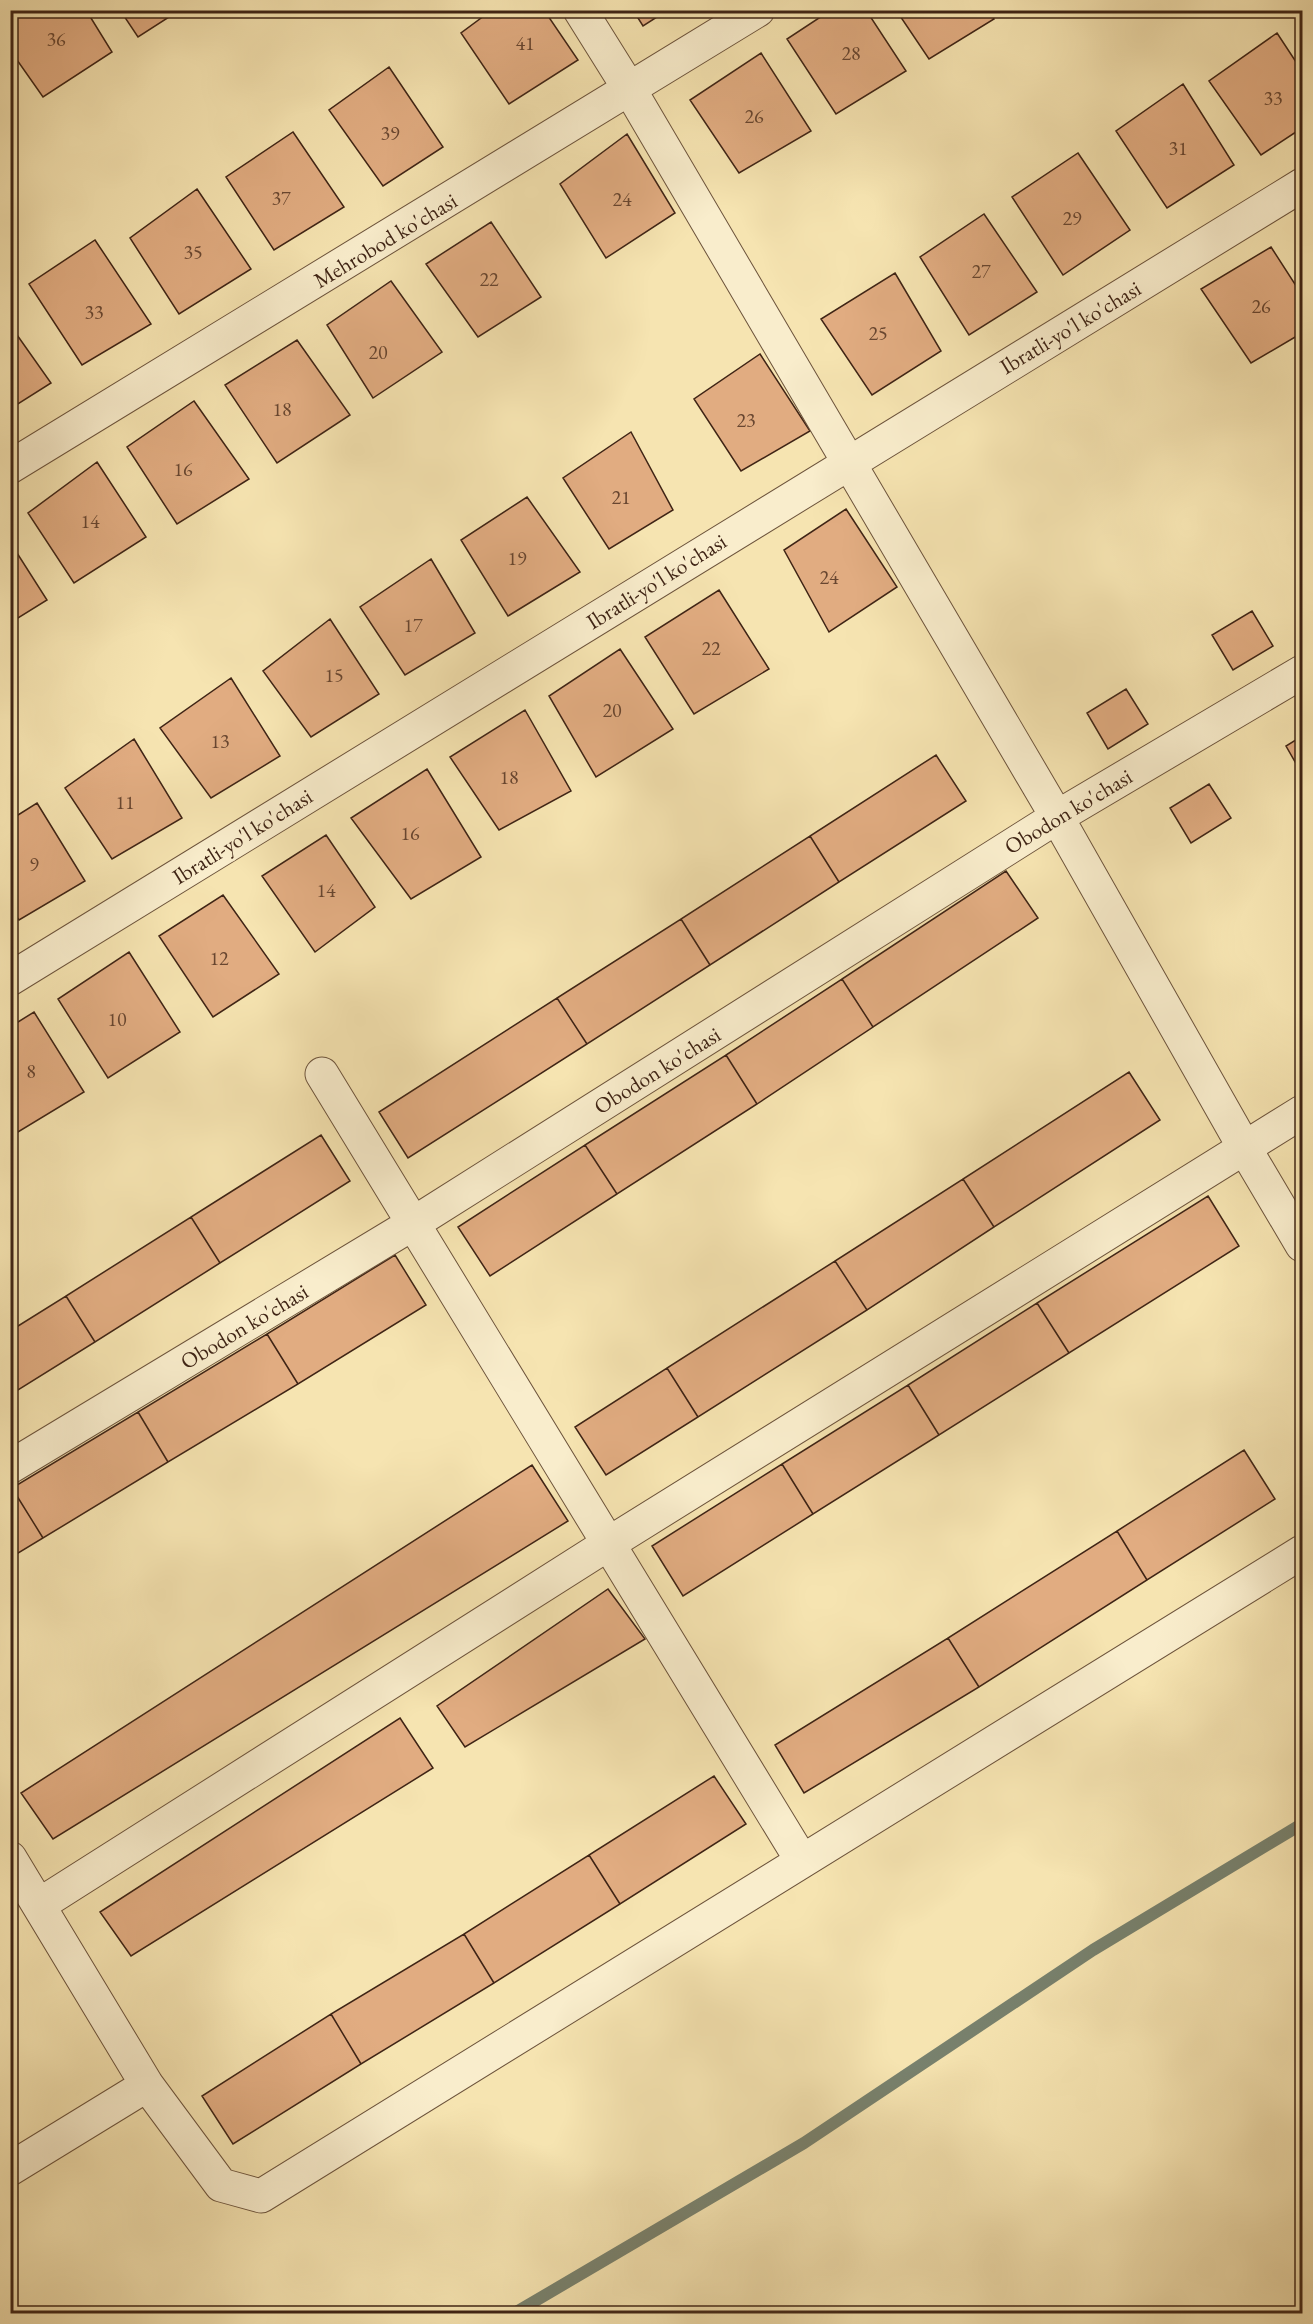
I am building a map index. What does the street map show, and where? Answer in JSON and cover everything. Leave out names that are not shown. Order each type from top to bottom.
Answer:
[{"type":"street","points":[[580,10],[630,90],[1057,817],[1302,1245]]},
{"type":"street","name":"Mehrobod ko'chasi","points":[[10,467],[758,10]]},
{"type":"street","name":"Ibratli-yo'l ko'chasi","points":[[10,979],[1302,185]]},
{"type":"street","name":"Obodon ko'chasi","points":[[10,1467],[414,1223],[1057,817],[1302,672]]},
{"type":"street","points":[[322,1074],[802,1861]]},
{"type":"street","points":[[39,1905],[608,1544],[1302,1112]]},
{"type":"street","points":[[10,1858],[147,2085],[221,2185],[261,2196],[1302,1552]]},
{"type":"street","points":[[10,2169],[147,2085]]},
{"type":"building","points":[[86,10],[112,52],[43,97],[10,50],[10,11]]},
{"type":"building","points":[[120,10],[180,10],[138,37]]},
{"type":"building","points":[[492,10],[544,10],[578,60],[509,104],[461,33]]},
{"type":"building","points":[[633,10],[668,10],[643,26]]},
{"type":"building","points":[[831,10],[866,10],[906,71],[836,114],[787,39]]},
{"type":"building","points":[[896,10],[988,10],[994,19],[929,59]]},
{"type":"building","points":[[1277,33],[1302,71],[1302,128],[1261,155],[1209,81]]},
{"type":"building","points":[[761,53],[811,131],[739,173],[690,100]]},
{"type":"building","points":[[389,67],[443,147],[383,186],[329,110]]},
{"type":"building","points":[[1183,84],[1234,165],[1167,208],[1116,131]]},
{"type":"building","points":[[293,132],[344,207],[274,250],[226,177]]},
{"type":"building","points":[[627,134],[675,213],[606,258],[560,184]]},
{"type":"building","points":[[1078,153],[1130,230],[1063,275],[1012,197]]},
{"type":"building","points":[[197,189],[251,269],[179,314],[130,238]]},
{"type":"building","points":[[984,214],[1037,292],[969,335],[920,257]]},
{"type":"building","points":[[491,222],[541,297],[478,337],[426,264]]},
{"type":"building","points":[[95,240],[151,324],[82,365],[29,284]]},
{"type":"building","points":[[1271,247],[1302,295],[1302,333],[1251,363],[1201,289]]},
{"type":"building","points":[[895,273],[941,351],[872,395],[821,319]]},
{"type":"building","points":[[391,281],[442,352],[373,398],[327,325]]},
{"type":"building","points":[[10,325],[51,383],[10,409]]},
{"type":"building","points":[[297,340],[350,415],[277,463],[225,385]]},
{"type":"building","points":[[760,354],[810,431],[741,471],[694,399]]},
{"type":"building","points":[[194,401],[249,479],[177,524],[127,447]]},
{"type":"building","points":[[631,432],[673,510],[609,549],[563,478]]},
{"type":"building","points":[[97,462],[146,537],[74,583],[28,513]]},
{"type":"building","points":[[527,497],[580,572],[508,616],[461,540]]},
{"type":"building","points":[[846,509],[897,587],[829,632],[784,550]]},
{"type":"building","points":[[10,542],[47,600],[10,623]]},
{"type":"building","points":[[431,559],[475,633],[405,675],[360,607]]},
{"type":"building","points":[[719,590],[769,669],[694,714],[645,637]]},
{"type":"building","points":[[1252,611],[1273,646],[1233,670],[1212,635]]},
{"type":"building","points":[[330,619],[379,694],[311,737],[263,671]]},
{"type":"building","points":[[620,649],[673,729],[596,777],[549,696]]},
{"type":"building","points":[[231,678],[280,756],[211,798],[160,728]]},
{"type":"building","points":[[1126,689],[1148,724],[1108,749],[1087,713]]},
{"type":"building","points":[[525,710],[571,791],[499,830],[450,757]]},
{"type":"building","points":[[1302,736],[1302,774],[1286,746]]},
{"type":"building","points":[[134,739],[182,818],[112,859],[65,788]]},
{"type":"building","points":[[936,755],[966,801],[839,882],[810,836]]},
{"type":"building","points":[[427,769],[481,857],[411,899],[351,818]]},
{"type":"building","points":[[1209,784],[1231,818],[1191,843],[1170,808]]},
{"type":"building","points":[[37,803],[85,881],[19,920],[10,908],[10,820]]},
{"type":"building","points":[[326,835],[375,907],[315,952],[262,876]]},
{"type":"building","points":[[810,836],[839,882],[710,965],[681,919]]},
{"type":"building","points":[[1006,871],[1038,918],[873,1027],[842,979]]},
{"type":"building","points":[[223,895],[279,974],[213,1017],[159,936]]},
{"type":"building","points":[[681,919],[710,965],[587,1044],[557,998]]},
{"type":"building","points":[[129,952],[180,1032],[108,1078],[58,999]]},
{"type":"building","points":[[842,979],[873,1027],[757,1104],[726,1055]]},
{"type":"building","points":[[557,998],[587,1044],[408,1158],[379,1112]]},
{"type":"building","points":[[34,1012],[84,1092],[13,1135],[10,1131],[10,1027]]},
{"type":"building","points":[[726,1055],[757,1104],[617,1194],[585,1145]]},
{"type":"building","points":[[1129,1072],[1160,1120],[994,1227],[963,1179]]},
{"type":"building","points":[[321,1135],[350,1181],[220,1263],[191,1217]]},
{"type":"building","points":[[585,1145],[617,1194],[490,1276],[458,1227]]},
{"type":"building","points":[[963,1179],[994,1227],[867,1310],[835,1261]]},
{"type":"building","points":[[1208,1196],[1239,1246],[1069,1353],[1037,1303]]},
{"type":"building","points":[[191,1217],[220,1263],[95,1342],[66,1296]]},
{"type":"building","points":[[395,1255],[426,1305],[298,1384],[267,1334]]},
{"type":"building","points":[[835,1261],[867,1310],[698,1417],[667,1368]]},
{"type":"building","points":[[66,1296],[95,1342],[10,1395],[10,1331]]},
{"type":"building","points":[[1037,1303],[1069,1353],[939,1435],[908,1385]]},
{"type":"building","points":[[267,1334],[298,1384],[168,1462],[138,1412]]},
{"type":"building","points":[[667,1368],[698,1417],[606,1475],[575,1427]]},
{"type":"building","points":[[908,1385],[939,1435],[813,1514],[782,1464]]},
{"type":"building","points":[[138,1412],[168,1462],[43,1538],[12,1488]]},
{"type":"building","points":[[1244,1450],[1275,1499],[1147,1580],[1117,1531]]},
{"type":"building","points":[[782,1464],[813,1514],[683,1596],[652,1546]]},
{"type":"building","points":[[532,1465],[568,1521],[53,1839],[21,1793]]},
{"type":"building","points":[[12,1488],[43,1538],[10,1558],[10,1489]]},
{"type":"building","points":[[1117,1531],[1147,1580],[979,1687],[948,1638]]},
{"type":"building","points":[[608,1589],[645,1639],[465,1747],[437,1706]]},
{"type":"building","points":[[948,1638],[979,1687],[804,1793],[775,1745]]},
{"type":"building","points":[[400,1718],[433,1768],[131,1956],[100,1912]]},
{"type":"building","points":[[714,1776],[746,1824],[620,1904],[589,1855]]},
{"type":"building","points":[[589,1855],[620,1904],[494,1983],[464,1934]]},
{"type":"building","points":[[464,1934],[494,1983],[361,2064],[331,2014]]},
{"type":"building","points":[[331,2014],[361,2064],[233,2144],[202,2096]]},
{"type":"waterway","points":[[513,2314],[804,2143],[1093,1950],[1302,1824]]}]
